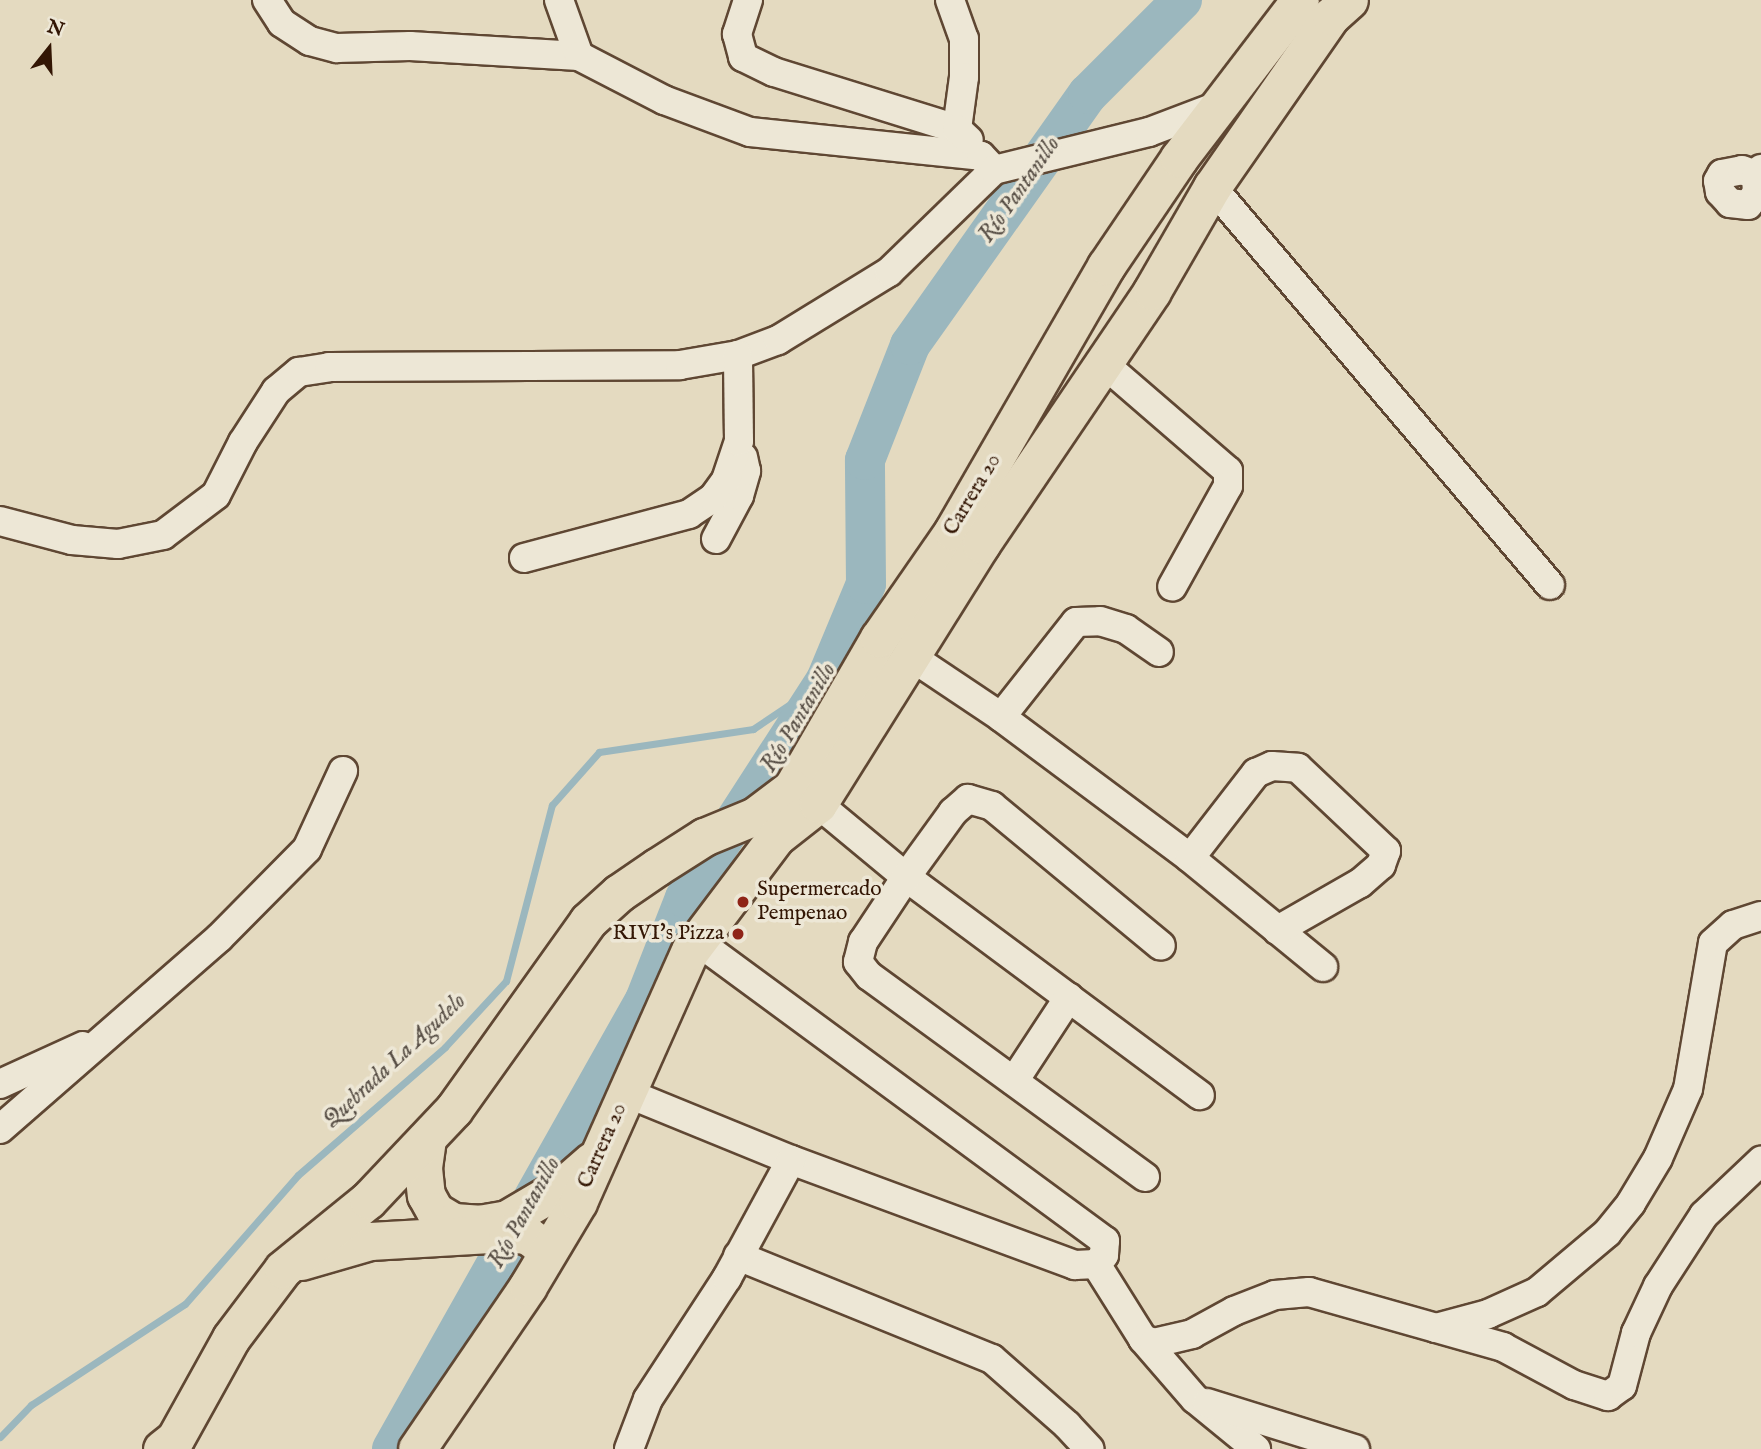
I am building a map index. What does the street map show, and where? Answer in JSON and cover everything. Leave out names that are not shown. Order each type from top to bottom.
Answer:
[{"type":"main road","name":"Carrera 20","points":[[805,796],[879,638],[953,531],[1106,266],[1180,158],[1300,0]]},
{"type":"main road","name":"Carrera 20","points":[[416,1449],[578,1202],[697,941],[766,826],[805,796],[910,656],[1152,291],[1212,187],[1331,16],[1349,0]]},
{"type":"main road","points":[[162,1449],[175,1438],[231,1338],[283,1269],[368,1200],[454,1109],[588,921],[619,893],[704,837],[766,826]]},
{"type":"main road","points":[[427,1139],[424,1168],[426,1195],[435,1211],[453,1222],[479,1224],[521,1216],[563,1186],[598,1156]]},
{"type":"main road","points":[[521,1216],[527,1235],[539,1244],[545,1256]]},
{"type":"main road","points":[[283,1269],[330,1251],[370,1241],[521,1216]]},
{"type":"street","points":[[267,0],[282,23],[310,41],[337,48],[423,47],[579,56],[664,100],[750,132],[995,164],[1149,132],[1220,105]]},
{"type":"street","points":[[748,0],[737,34],[743,57],[774,72],[957,129],[995,164]]},
{"type":"street","points":[[950,0],[964,39],[964,77],[957,129]]},
{"type":"street","points":[[566,7],[579,56]]},
{"type":"street","points":[[0,521],[84,541],[118,544],[163,535],[216,495],[243,442],[276,391],[299,372],[329,367],[680,365],[738,355],[778,340],[889,272],[995,164]]},
{"type":"street","points":[[1212,187],[1550,585]]},
{"type":"street","points":[[716,539],[739,496],[746,471],[739,441],[738,355]]},
{"type":"street","points":[[1103,363],[1228,471],[1228,486],[1172,587]]},
{"type":"street","points":[[524,558],[689,514],[713,498],[726,480],[739,441]]},
{"type":"street","points":[[1001,717],[1076,622],[1100,621],[1126,629],[1159,652]]},
{"type":"street","points":[[910,656],[1001,717],[1190,858],[1323,967]]},
{"type":"street","points":[[1190,858],[1256,773],[1272,766],[1298,768],[1386,850],[1381,865],[1360,883],[1278,930]]},
{"type":"street","points":[[0,1129],[219,938],[307,849],[343,771]]},
{"type":"street","points":[[805,796],[906,877],[1200,1095]]},
{"type":"street","points":[[1145,1177],[869,976],[858,962],[863,942],[906,877],[953,812],[968,799],[992,806],[1161,946]]},
{"type":"street","points":[[1436,1328],[1488,1314],[1537,1292],[1607,1233],[1631,1203],[1658,1158],[1688,1089],[1713,943],[1733,925],[1761,916]]},
{"type":"street","points":[[627,1093],[791,1160],[1075,1265],[1096,1264],[1104,1255],[1105,1241],[697,941]]},
{"type":"street","points":[[1014,1082],[1069,997]]},
{"type":"street","points":[[0,1084],[106,1036]]},
{"type":"street","points":[[629,1449],[649,1399],[738,1256],[791,1160]]},
{"type":"street","points":[[1143,1339],[1154,1343],[1192,1334],[1275,1295],[1309,1293],[1503,1346],[1591,1393],[1608,1396],[1616,1393],[1622,1386],[1636,1333],[1658,1286],[1704,1215],[1761,1161]]},
{"type":"street","points":[[738,1256],[992,1359],[1067,1425],[1089,1449]]},
{"type":"street","points":[[1096,1264],[1143,1339],[1195,1399],[1256,1449]]},
{"type":"street","points":[[1195,1399],[1355,1449]]},
{"type":"waterway","name":"Río Pantanillo","points":[[392,1449],[645,1000],[685,898],[826,680],[866,584],[865,460],[910,345],[1088,94],[1182,0]]},
{"type":"waterway","name":"Quebrada La Agudelo","points":[[0,1437],[31,1405],[185,1304],[298,1175],[445,1047],[506,981],[552,805],[599,752],[753,729],[826,680]]},
{"type":"place","name":"Supermercado Pempenao","points":[[743,902]]},
{"type":"place","name":"RIVI's Pizza","points":[[738,934]]}]
